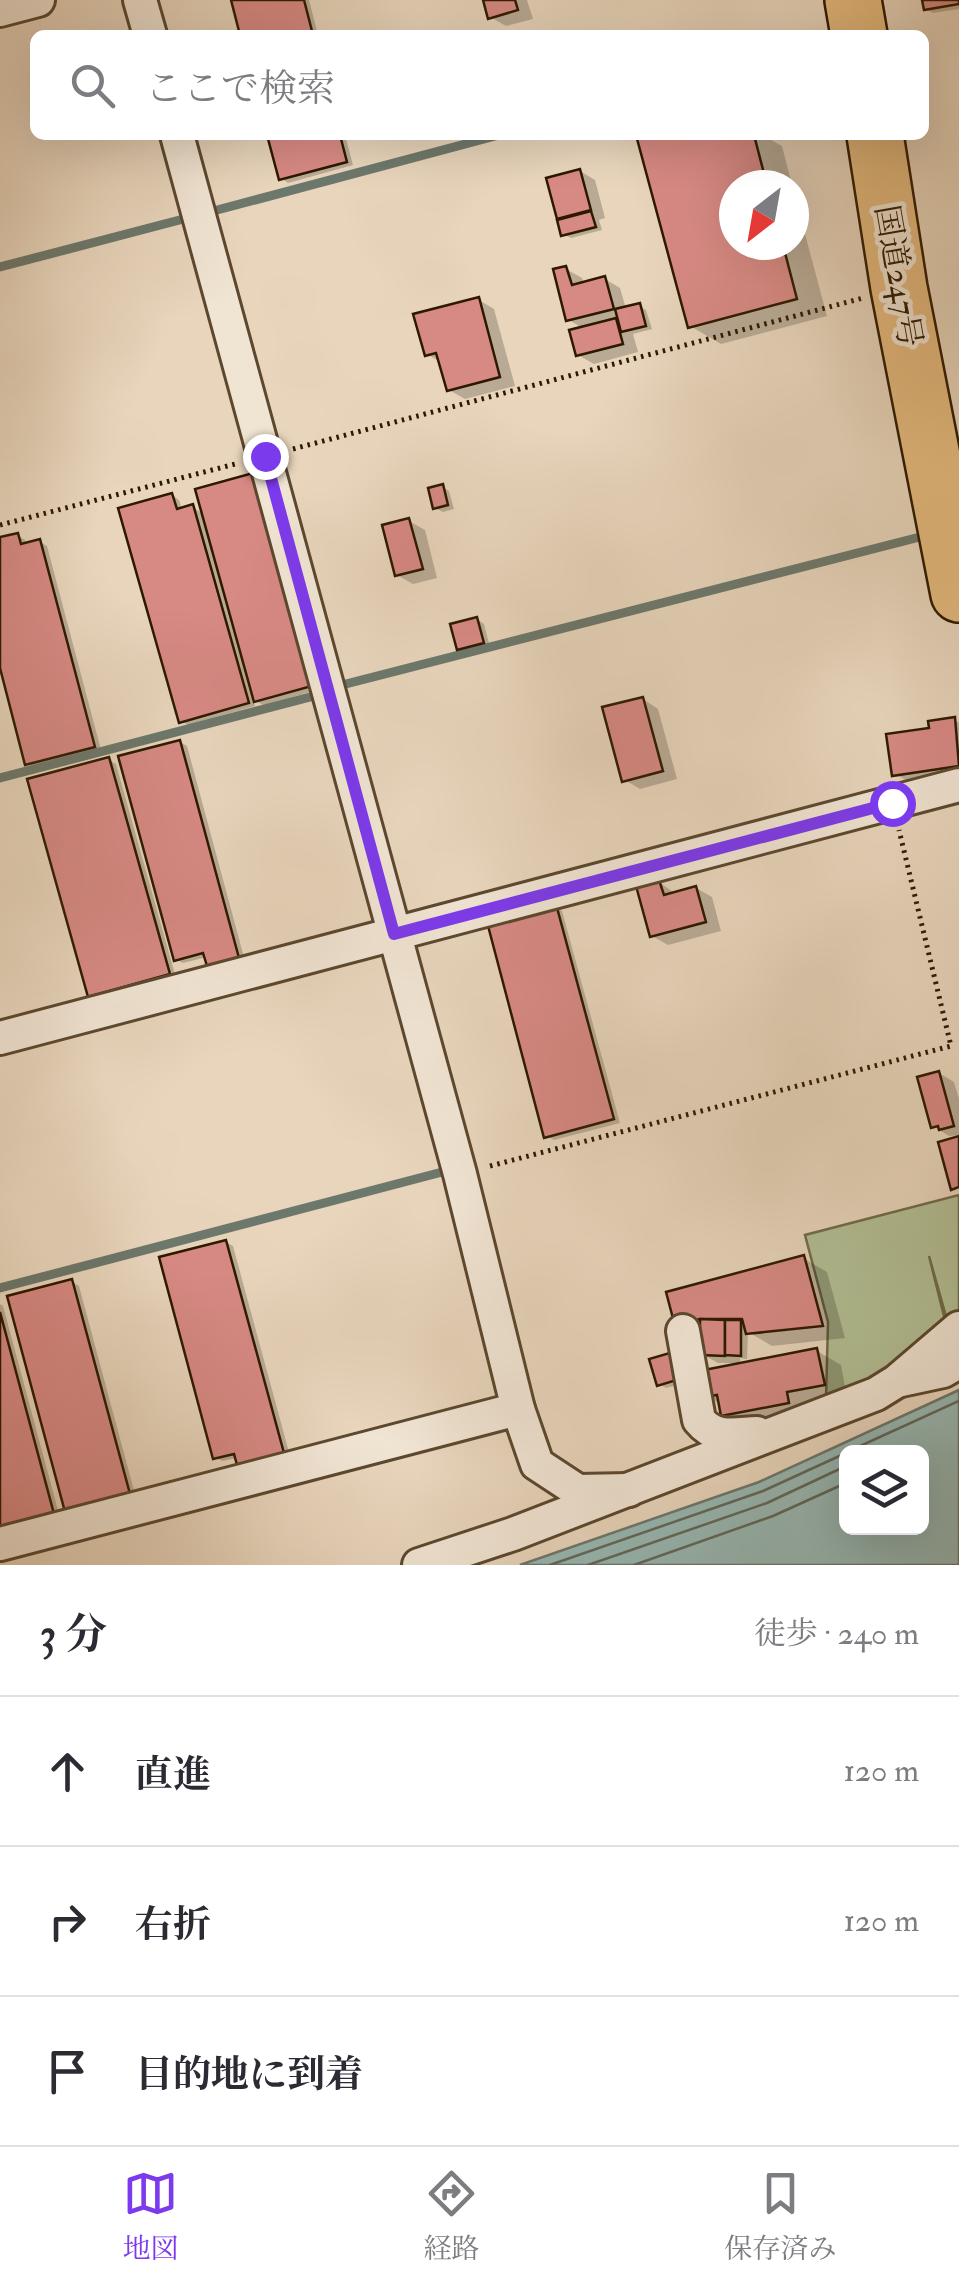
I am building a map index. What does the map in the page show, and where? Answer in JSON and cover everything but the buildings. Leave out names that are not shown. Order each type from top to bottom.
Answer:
[{"type":"highway","points":[[853,0],[857,30]]},
{"type":"highway","points":[[887,0],[892,30]]},
{"type":"highway","name":"国道247号","points":[[876,140],[899,288],[959,594]]},
{"type":"highway","name":"国道247号","points":[[910,140],[959,424]]},
{"type":"street","points":[[0,10],[38,0]]},
{"type":"street","points":[[140,0],[149,30]]},
{"type":"street","points":[[178,140],[460,1174],[518,1409],[537,1464],[578,1491],[629,1490]]},
{"type":"street","points":[[0,1038],[959,785]]},
{"type":"street","points":[[419,1565],[629,1490],[876,1394],[959,1328]]},
{"type":"street","points":[[683,1331],[699,1420],[707,1430],[720,1435],[776,1432]]},
{"type":"street","points":[[897,1380],[943,1371],[959,1362]]},
{"type":"street","points":[[0,1544],[518,1409]]},
{"type":"path","points":[[0,525],[899,288]]},
{"type":"path","points":[[460,1174],[951,1046],[892,803]]},
{"type":"green space","points":[[959,1195],[959,1318],[949,1327],[929,1256],[947,1328],[863,1386],[826,1399],[828,1322],[805,1235]]},
{"type":"water","points":[[959,1390],[959,1565],[520,1565],[759,1482],[839,1445],[839,1535],[929,1535],[929,1445],[839,1445]]},
{"type":"waterway","points":[[206,213],[480,140]]},
{"type":"waterway","points":[[0,267],[191,217]]},
{"type":"waterway","points":[[338,686],[916,538]]},
{"type":"waterway","points":[[0,778],[318,695]]},
{"type":"waterway","points":[[0,1288],[446,1171]]},
{"type":"route","points":[[265,456],[394,934],[892,803]]}]
